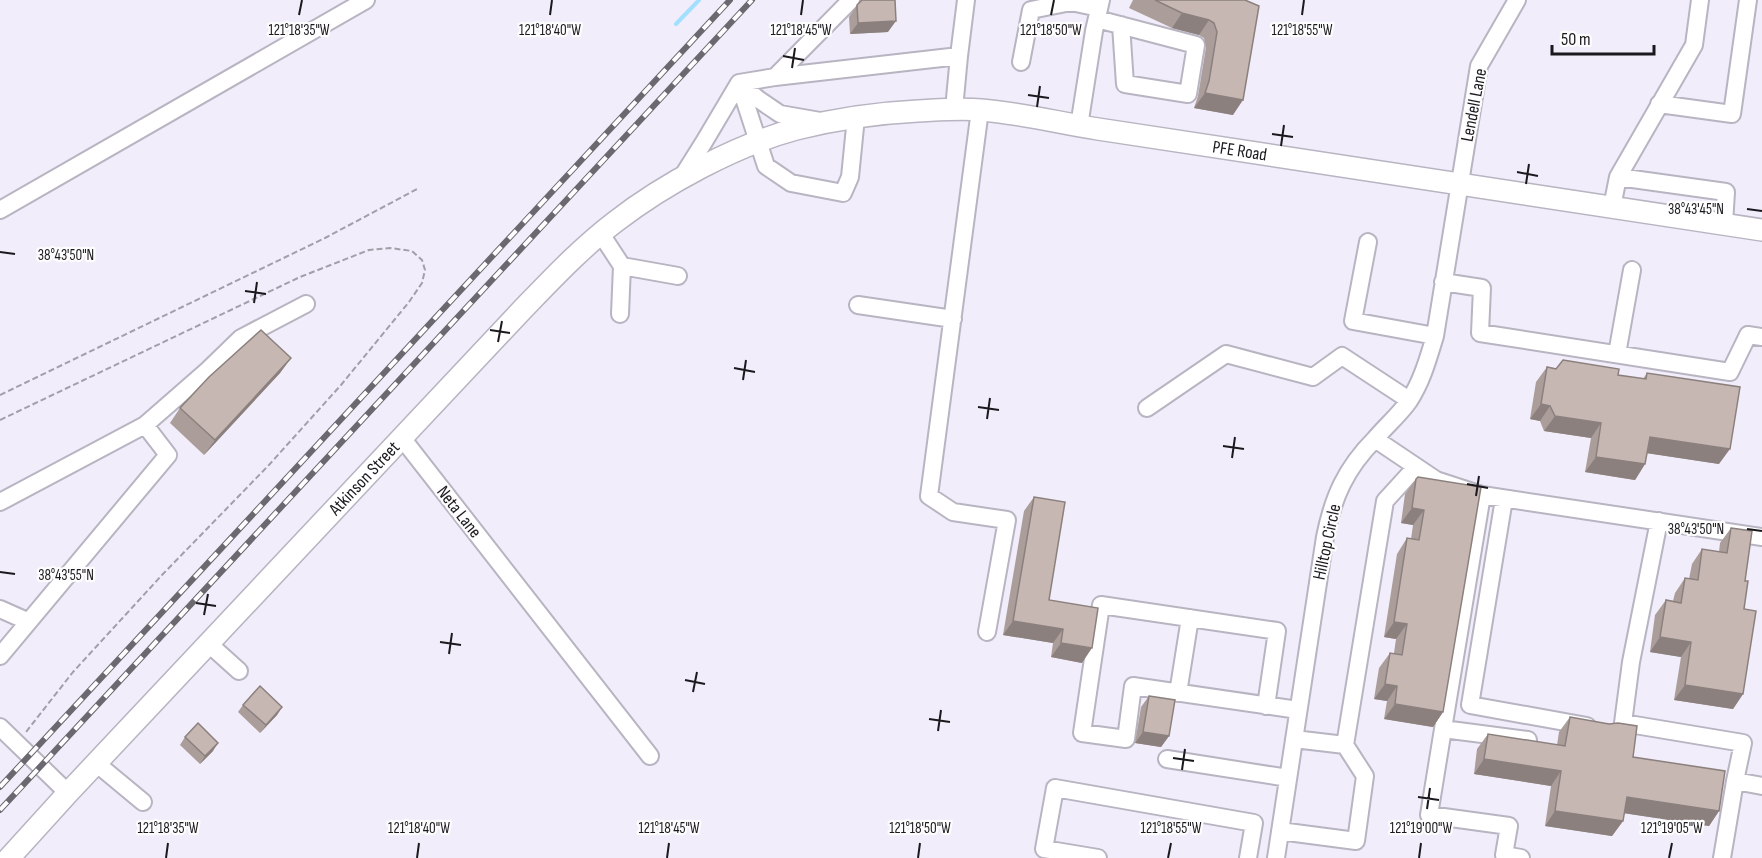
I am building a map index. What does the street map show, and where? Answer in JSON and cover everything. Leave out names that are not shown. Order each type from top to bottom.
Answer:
[{"type":"main road","name":"PFE Road","points":[[757,143],[795,130],[856,117],[895,112],[980,110],[1031,116],[1079,126],[1762,230]]},
{"type":"main road","name":"Atkinson Street","points":[[9,858],[522,310],[580,251],[645,201],[702,167],[757,143]]},
{"type":"street","points":[[0,210],[366,0]]},
{"type":"street","points":[[775,77],[851,0]]},
{"type":"street","points":[[954,109],[966,0]]},
{"type":"street","name":"Lendell Lane","points":[[1459,183],[1479,66],[1518,0]]},
{"type":"street","points":[[1612,207],[1618,177],[1694,45],[1700,0]]},
{"type":"street","points":[[1659,104],[1732,114],[1748,0]]},
{"type":"street","points":[[1021,62],[1031,10],[1071,2],[1099,9],[1121,25],[1196,45],[1188,94],[1125,84],[1121,25]]},
{"type":"street","points":[[1079,126],[1099,9]]},
{"type":"street","points":[[739,83],[959,56]]},
{"type":"street","points":[[739,83],[780,114],[828,122]]},
{"type":"street","points":[[739,83],[766,166],[791,183],[843,193],[850,177],[856,117]]},
{"type":"street","points":[[680,180],[739,83]]},
{"type":"street","points":[[980,110],[929,496],[953,512],[1007,520],[987,632]]},
{"type":"street","points":[[1618,177],[1726,192],[1724,224]]},
{"type":"street","name":"Hilltop Circle","points":[[1276,858],[1330,510],[1354,462],[1409,400],[1426,368],[1435,336],[1459,183]]},
{"type":"street","points":[[601,234],[622,266],[620,314]]},
{"type":"street","points":[[1368,242],[1353,321],[1435,336]]},
{"type":"street","points":[[622,266],[678,276]]},
{"type":"street","points":[[1617,354],[1632,270]]},
{"type":"street","points":[[1443,282],[1482,288],[1479,333],[1730,372],[1748,335],[1762,337]]},
{"type":"street","points":[[0,502],[146,425],[241,338],[306,304]]},
{"type":"street","points":[[858,305],[953,319]]},
{"type":"street","points":[[1147,408],[1226,354],[1313,377],[1342,357],[1409,400]]},
{"type":"street","points":[[0,656],[168,454],[146,425]]},
{"type":"street","name":"Neta Lane","points":[[402,438],[650,756]]},
{"type":"street","points":[[1375,439],[1436,480],[1482,495],[1762,537]]},
{"type":"street","points":[[1280,831],[1356,841],[1365,776],[1345,745],[1385,501],[1416,466]]},
{"type":"street","points":[[1482,495],[1429,815],[1509,826],[1504,855],[1521,858]]},
{"type":"street","points":[[1504,499],[1470,705],[1743,743],[1722,858]]},
{"type":"street","points":[[1611,726],[1631,662],[1659,521]]},
{"type":"street","points":[[1266,706],[1277,631],[1101,605],[1082,733],[1126,739],[1133,686],[1266,706],[1298,710]]},
{"type":"street","points":[[0,609],[27,621]]},
{"type":"street","points":[[1178,693],[1190,618]]},
{"type":"street","points":[[209,644],[239,671]]},
{"type":"street","points":[[0,728],[68,793]]},
{"type":"street","points":[[1443,729],[1528,740]]},
{"type":"street","points":[[1294,739],[1345,745]]},
{"type":"street","points":[[1167,759],[1288,778]]},
{"type":"street","points":[[96,763],[143,802]]},
{"type":"street","points":[[1735,780],[1762,786]]},
{"type":"street","points":[[1098,858],[1044,849],[1055,788],[1254,824],[1248,858]]},
{"type":"path","points":[[0,395],[325,238],[417,189]]},
{"type":"path","points":[[0,420],[300,277],[369,250],[390,248],[412,251],[422,260],[425,270],[422,283],[341,385],[268,466],[162,575],[73,672],[17,744]]},
{"type":"building","points":[[862,0],[895,0],[896,21],[858,23],[857,5]]},
{"type":"building","points":[[1155,0],[1245,0],[1259,6],[1243,100],[1205,93],[1217,32],[1214,23],[1182,13]]},
{"type":"building","points":[[261,330],[291,358],[215,440],[180,408],[209,377]]},
{"type":"building","points":[[1563,360],[1619,369],[1618,375],[1646,379],[1647,373],[1740,387],[1730,449],[1650,437],[1645,464],[1596,457],[1601,423],[1555,416],[1550,406],[1541,404],[1547,367],[1556,369]]},
{"type":"building","points":[[1418,477],[1481,487],[1443,712],[1395,704],[1397,686],[1385,684],[1390,653],[1402,655],[1407,624],[1394,622],[1407,538],[1419,540],[1424,510],[1412,508]]},
{"type":"building","points":[[1034,497],[1065,502],[1049,600],[1098,608],[1092,648],[1061,643],[1063,629],[1013,621]]},
{"type":"building","points":[[1731,528],[1752,531],[1745,581],[1748,581],[1744,609],[1756,611],[1743,694],[1685,685],[1691,642],[1660,637],[1666,600],[1681,603],[1685,578],[1698,580],[1702,549],[1727,553]]},
{"type":"building","points":[[260,686],[282,707],[266,725],[243,705]]},
{"type":"building","points":[[1149,696],[1175,700],[1169,736],[1143,732]]},
{"type":"building","points":[[1570,717],[1637,726],[1633,757],[1725,771],[1719,811],[1627,797],[1623,821],[1555,811],[1561,771],[1484,759],[1488,734],[1565,746]]},
{"type":"building","points":[[198,723],[218,743],[205,756],[185,737]]},
{"type":"waterway","points":[[676,24],[699,0]]},
{"type":"railway","points":[[0,787],[730,0]]},
{"type":"railway","points":[[0,810],[752,0]]}]
